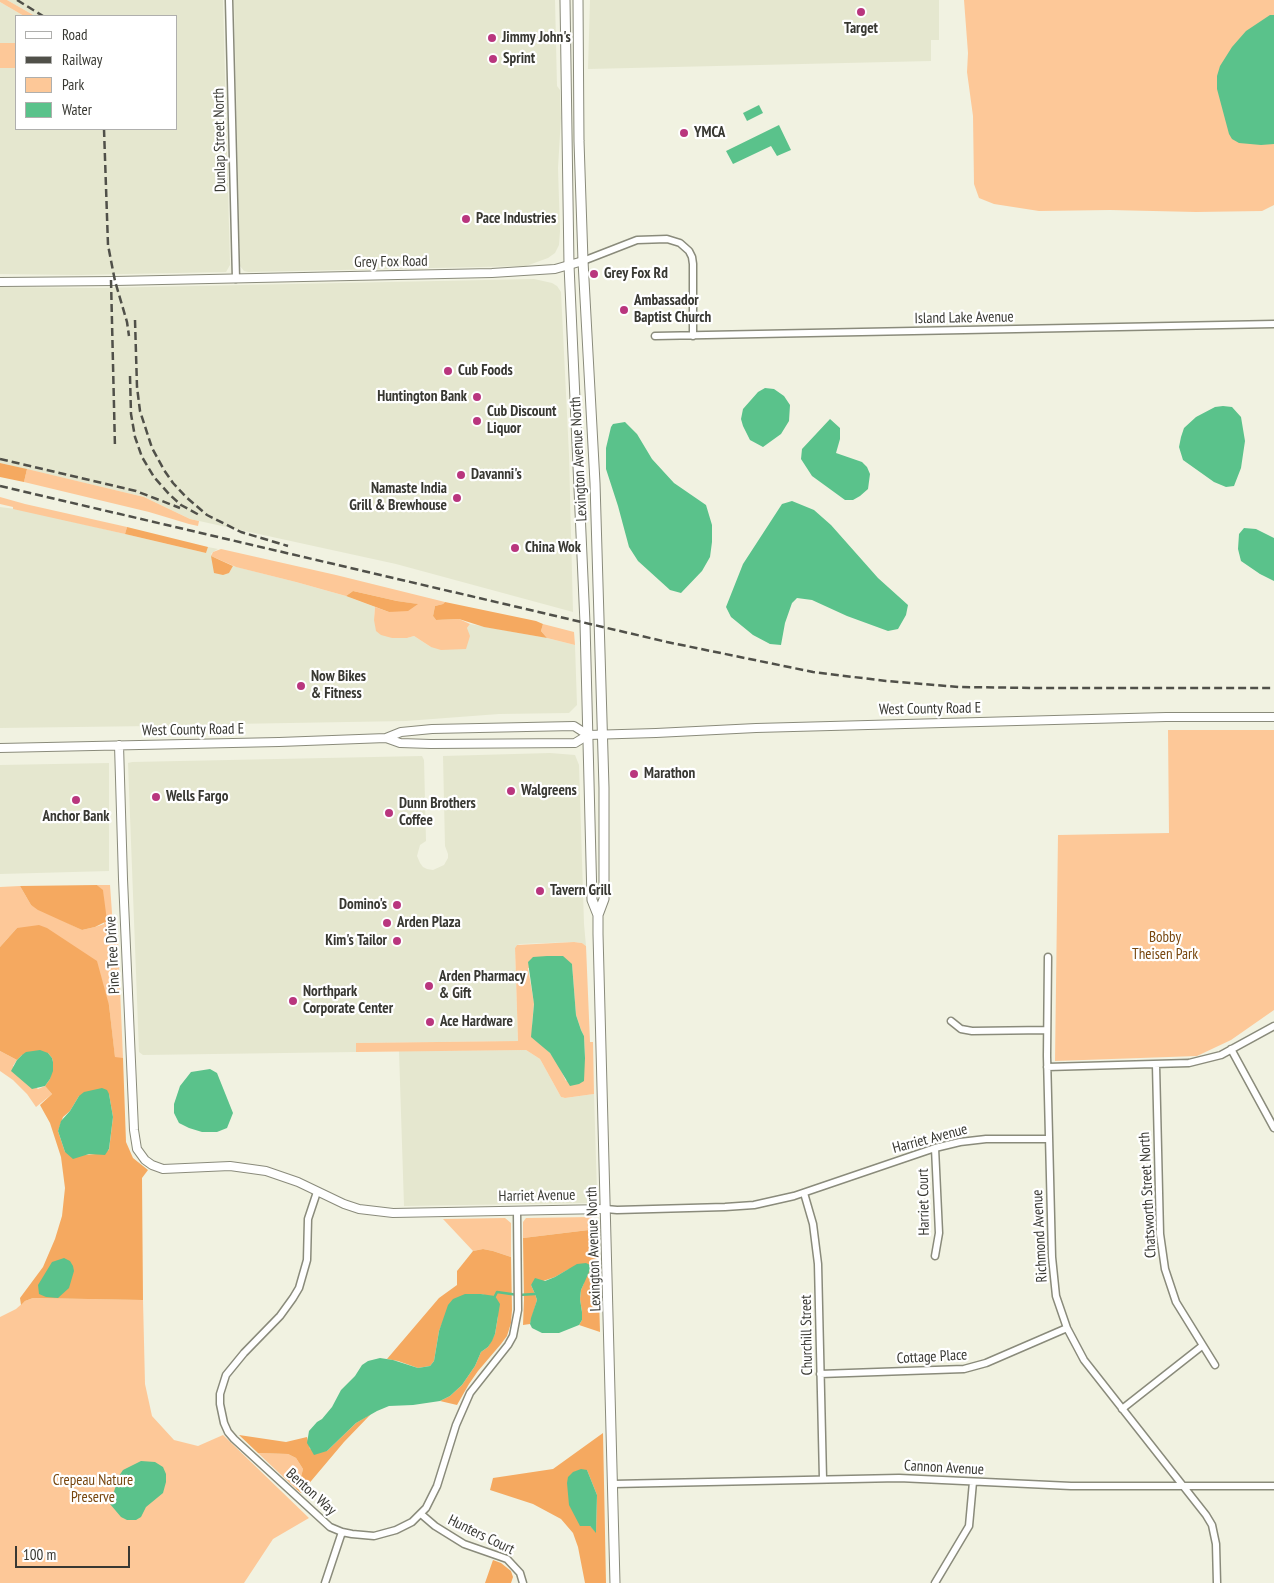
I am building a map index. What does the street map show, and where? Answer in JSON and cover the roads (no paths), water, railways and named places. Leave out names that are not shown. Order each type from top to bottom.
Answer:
[{"type":"main road","name":"Lexington Avenue North","points":[[565,0],[570,265],[585,623],[592,900],[598,915],[616,1583]]},
{"type":"main road","name":"Lexington Avenue North","points":[[578,0],[579,132],[583,261],[595,473],[602,735],[604,899],[598,915]]},
{"type":"street","name":"Dunlap Street North","points":[[229,0],[236,279]]},
{"type":"street","name":"Grey Fox Road","points":[[0,282],[236,279],[535,271],[570,265],[637,240],[666,240],[680,243],[689,251],[692,257],[693,336]]},
{"type":"street","name":"Island Lake Avenue","points":[[655,336],[1274,324]]},
{"type":"street","name":"West County Road E","points":[[386,738],[400,743],[431,744],[575,743],[588,735],[756,728],[1166,717],[1274,717]]},
{"type":"street","name":"West County Road E","points":[[0,748],[386,738],[401,732],[432,729],[574,726],[588,735]]},
{"type":"street","name":"Pine Tree Drive","points":[[119,745],[134,1130],[137,1149],[145,1160]]},
{"type":"street","name":"Richmond Avenue","points":[[1048,957],[1047,1067],[1053,1276],[1056,1296],[1067,1328],[1084,1360],[1212,1525],[1216,1544],[1217,1583]]},
{"type":"street","points":[[951,1021],[961,1029],[972,1031],[1047,1030]]},
{"type":"street","points":[[1047,1067],[1189,1063],[1205,1060],[1232,1049],[1274,1026]]},
{"type":"street","points":[[1232,1049],[1274,1128]]},
{"type":"street","name":"Chatsworth Street North","points":[[1156,1064],[1162,1252],[1176,1302],[1215,1364]]},
{"type":"street","name":"Harriet Avenue","points":[[145,1160],[163,1169],[230,1166],[266,1171],[298,1182],[344,1204],[376,1212],[617,1210],[735,1207],[774,1201],[804,1193],[936,1148],[974,1140],[1049,1139]]},
{"type":"street","name":"Harriet Court","points":[[935,1256],[939,1233],[936,1148]]},
{"type":"street","name":"Benton Way","points":[[318,1192],[308,1219],[307,1260],[299,1288],[280,1316],[244,1353],[226,1375],[220,1394],[220,1404],[224,1423],[234,1440],[330,1527],[342,1532],[374,1536],[396,1530],[412,1522],[426,1508],[438,1486],[456,1425],[470,1394],[513,1336],[518,1310],[517,1210]]},
{"type":"street","name":"Churchill Street","points":[[804,1193],[813,1224],[816,1244],[822,1479]]},
{"type":"street","name":"Cottage Place","points":[[820,1374],[964,1370],[986,1363],[1067,1328]]},
{"type":"street","points":[[1122,1409],[1202,1346]]},
{"type":"street","name":"Cannon Avenue","points":[[613,1484],[899,1478],[1080,1487],[1274,1486]]},
{"type":"street","points":[[935,1583],[970,1526],[973,1482]]},
{"type":"street","name":"Hunters Court","points":[[421,1514],[435,1526],[464,1544],[507,1559],[520,1572],[523,1583]]},
{"type":"street","points":[[325,1583],[342,1532]]},
{"type":"water","points":[[1270,15],[1274,15],[1274,144],[1239,143],[1232,139],[1229,134],[1217,89],[1217,76],[1220,66],[1232,47],[1246,31]]},
{"type":"water","points":[[759,105],[763,113],[747,121],[743,113]]},
{"type":"water","points":[[779,125],[791,150],[777,156],[771,146],[733,164],[726,151]]},
{"type":"water","points":[[765,388],[774,389],[784,396],[790,405],[789,421],[781,434],[763,447],[750,440],[741,419],[743,409],[758,392]]},
{"type":"water","points":[[1215,407],[1232,407],[1241,417],[1245,441],[1241,468],[1234,486],[1226,487],[1214,482],[1183,460],[1179,447],[1184,428],[1196,417]]},
{"type":"water","points":[[830,419],[840,428],[840,439],[836,453],[862,462],[870,474],[868,489],[853,500],[845,500],[812,476],[801,459],[802,449]]},
{"type":"water","points":[[625,422],[637,434],[652,459],[674,483],[706,505],[712,525],[710,557],[702,571],[681,593],[670,590],[638,561],[629,547],[606,469],[606,448],[611,427],[613,424]]},
{"type":"water","points":[[792,501],[814,510],[831,525],[878,578],[908,605],[906,615],[898,629],[888,631],[847,616],[812,600],[797,598],[792,603],[785,623],[781,645],[770,644],[753,635],[731,617],[726,607],[743,564],[782,504]]},
{"type":"water","points":[[1244,528],[1256,529],[1274,538],[1274,581],[1241,561],[1238,549],[1239,534]]},
{"type":"water","points":[[563,956],[572,964],[576,1015],[584,1036],[585,1058],[584,1081],[570,1086],[550,1053],[531,1037],[534,1004],[528,962],[533,957]]},
{"type":"water","points":[[40,1050],[48,1053],[52,1058],[53,1071],[45,1086],[32,1089],[11,1071],[17,1060],[26,1052]]},
{"type":"water","points":[[210,1069],[217,1073],[233,1113],[227,1128],[217,1132],[202,1132],[179,1123],[174,1113],[174,1104],[180,1086],[191,1072]]},
{"type":"water","points":[[102,1088],[107,1090],[109,1094],[113,1117],[109,1149],[105,1155],[89,1154],[73,1159],[65,1152],[58,1131],[61,1121],[79,1096],[84,1092]]},
{"type":"water","points":[[64,1258],[70,1261],[74,1271],[69,1288],[58,1298],[39,1294],[38,1285],[52,1262]]},
{"type":"water","points":[[586,1263],[590,1265],[590,1270],[581,1290],[582,1320],[579,1325],[559,1333],[542,1333],[532,1328],[530,1324],[531,1318],[537,1300],[531,1285],[535,1278],[545,1281],[577,1264]]},
{"type":"water","points":[[465,1294],[495,1296],[500,1304],[492,1341],[481,1352],[475,1366],[462,1385],[450,1396],[440,1401],[389,1406],[377,1411],[356,1423],[327,1451],[314,1455],[307,1443],[309,1431],[332,1407],[341,1390],[355,1376],[362,1365],[368,1361],[380,1358],[418,1368],[430,1366],[434,1361],[439,1331],[448,1305],[453,1299]]},
{"type":"water","points":[[141,1461],[155,1462],[163,1467],[166,1474],[166,1482],[163,1493],[146,1507],[141,1517],[136,1520],[127,1520],[121,1517],[110,1504],[119,1476],[123,1470]]},
{"type":"water","points":[[581,1469],[587,1470],[597,1495],[596,1533],[590,1526],[580,1526],[569,1505],[568,1477],[573,1472]]},
{"type":"waterway","points":[[495,1296],[497,1292],[518,1295],[535,1294]]},
{"type":"railway","points":[[17,0],[41,15]]},
{"type":"railway","points":[[104,130],[108,245],[129,336]]},
{"type":"railway","points":[[111,280],[115,448]]},
{"type":"railway","points":[[135,320],[137,387],[140,411],[152,448],[164,470],[186,497],[207,515],[241,532],[288,546]]},
{"type":"railway","points":[[130,376],[131,414],[135,437],[142,457],[154,477],[169,494],[181,505],[201,516]]},
{"type":"railway","points":[[0,459],[136,491],[180,508]]},
{"type":"railway","points":[[0,486],[667,642],[813,672],[959,687],[1274,688]]},
{"type":"place","name":"Target","points":[[861,12]]},
{"type":"place","name":"Jimmy John's","points":[[492,38]]},
{"type":"place","name":"Sprint","points":[[493,59]]},
{"type":"place","name":"YMCA","points":[[684,133]]},
{"type":"place","name":"Pace Industries","points":[[466,219]]},
{"type":"place","name":"Grey Fox Rd","points":[[594,274]]},
{"type":"place","name":"Ambassador Baptist Church","points":[[624,310]]},
{"type":"place","name":"Cub Foods","points":[[448,371]]},
{"type":"place","name":"Huntington Bank","points":[[477,397]]},
{"type":"place","name":"Cub Discount Liquor","points":[[477,421]]},
{"type":"place","name":"Davanni's","points":[[461,475]]},
{"type":"place","name":"Namaste India Grill & Brewhouse","points":[[457,498]]},
{"type":"place","name":"China Wok","points":[[515,548]]},
{"type":"place","name":"Now Bikes & Fitness","points":[[301,686]]},
{"type":"place","name":"Marathon","points":[[634,774]]},
{"type":"place","name":"Walgreens","points":[[511,791]]},
{"type":"place","name":"Wells Fargo","points":[[156,797]]},
{"type":"place","name":"Anchor Bank","points":[[76,800]]},
{"type":"place","name":"Dunn Brothers Coffee","points":[[389,813]]},
{"type":"place","name":"Tavern Grill","points":[[540,891]]},
{"type":"place","name":"Domino's","points":[[397,905]]},
{"type":"place","name":"Arden Plaza","points":[[387,923]]},
{"type":"place","name":"Kim's Tailor","points":[[397,941]]},
{"type":"place","name":"Arden Pharmacy & Gift","points":[[429,986]]},
{"type":"place","name":"Northpark Corporate Center","points":[[293,1001]]},
{"type":"place","name":"Ace Hardware","points":[[430,1022]]},
{"type":"park label","name":"Bobby Theisen Park","points":[[1165,946]]},
{"type":"park label","name":"Crepeau Nature Preserve","points":[[93,1490]]}]
